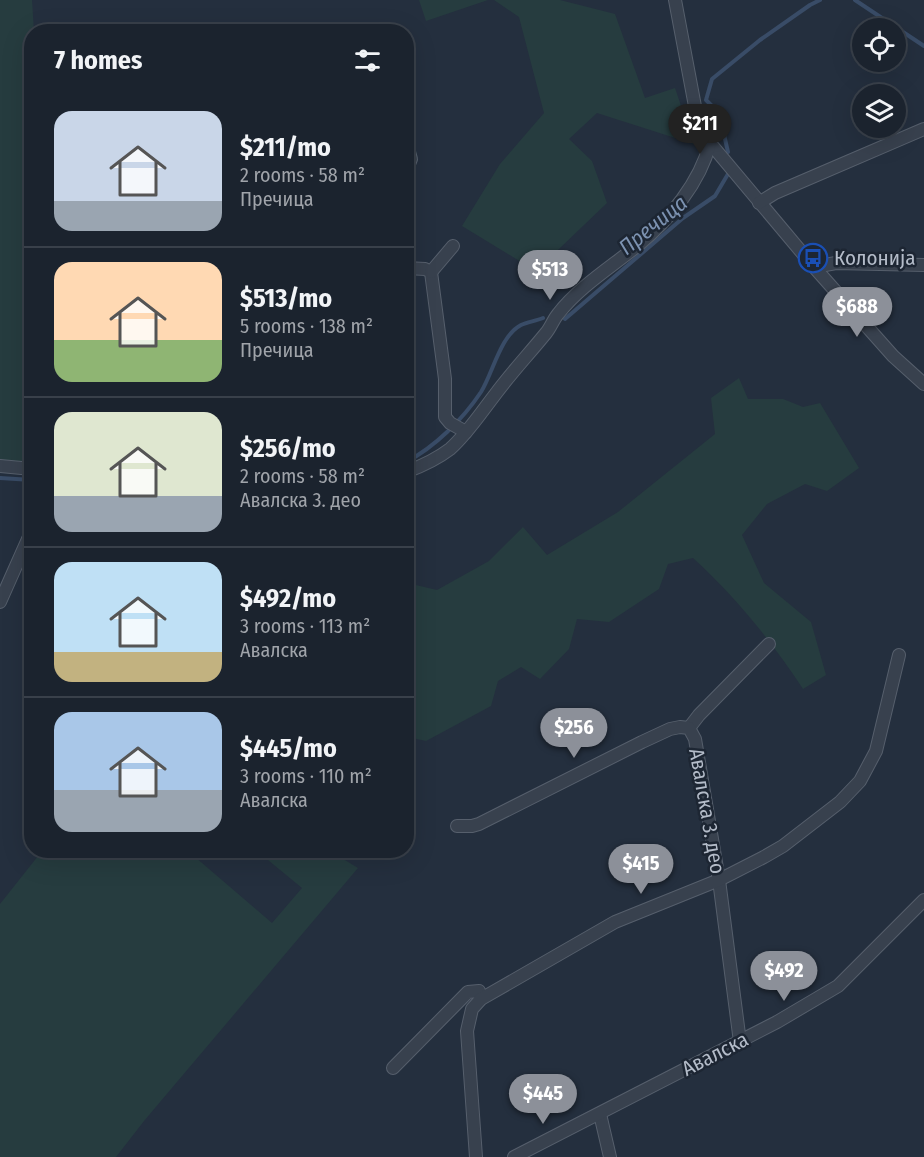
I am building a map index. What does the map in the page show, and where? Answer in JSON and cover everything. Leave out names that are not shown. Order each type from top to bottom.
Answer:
[{"type":"street","points":[[675,0],[697,117],[710,143],[893,357],[924,384]]},
{"type":"street","points":[[759,202],[924,129]]},
{"type":"street","points":[[414,468],[449,450],[458,428],[547,332],[558,314],[592,281],[639,245],[678,203],[695,180],[707,157],[710,143]]},
{"type":"street","points":[[453,246],[432,272],[445,379],[445,417],[458,428]]},
{"type":"street","points":[[814,267],[836,264],[924,265]]},
{"type":"street","points":[[414,268],[432,272]]},
{"type":"street","points":[[0,466],[24,468]]},
{"type":"street","points":[[0,602],[24,548]]},
{"type":"street","points":[[688,728],[769,644]]},
{"type":"street","points":[[476,1157],[467,1031],[472,1009],[481,999],[615,922],[719,880],[783,846],[840,802],[860,781],[876,751],[899,655]]},
{"type":"street","name":"Авалска 3. део","points":[[457,826],[478,824],[651,738],[680,727],[688,728],[695,739],[719,880],[740,1042]]},
{"type":"street","name":"Авалска","points":[[514,1157],[740,1042],[838,986],[924,900]]},
{"type":"street","points":[[393,1068],[468,992],[479,991],[481,999]]},
{"type":"street","points":[[600,1114],[610,1157]]},
{"type":"green space","points":[[0,0],[32,0],[34,24],[24,24],[24,469],[0,467]]},
{"type":"green space","points":[[419,0],[488,0],[426,21]]},
{"type":"green space","points":[[494,0],[560,0],[615,14],[645,98],[675,88],[694,144],[597,113],[569,139],[592,161],[607,203],[536,271],[462,226],[500,164],[544,113],[519,17]]},
{"type":"green space","points":[[739,378],[748,399],[783,399],[803,407],[820,403],[859,468],[827,491],[805,484],[767,504],[742,535],[764,583],[811,622],[826,675],[803,689],[752,620],[693,558],[668,564],[659,589],[609,622],[577,619],[569,649],[540,679],[521,667],[498,681],[491,706],[426,741],[414,738],[414,585],[437,590],[489,561],[523,527],[547,555],[618,512],[715,434],[711,398]]},
{"type":"green space","points":[[36,858],[196,858],[272,923],[302,888],[266,858],[342,858],[358,868],[116,1157],[0,1157],[0,904]]},
{"type":"waterway","name":"Пречица","points":[[728,152],[719,113],[706,100],[712,79],[760,40],[820,0]]},
{"type":"waterway","points":[[855,0],[924,46]]},
{"type":"waterway","name":"Пречица","points":[[565,319],[683,218],[715,196],[728,174]]},
{"type":"waterway","name":"Пречица","points":[[414,458],[448,432],[466,412],[481,392],[502,346],[514,330],[523,324],[543,318]]},
{"type":"waterway","name":"Пречица","points":[[0,478],[24,480]]},
{"type":"place","name":"Колонија","points":[[813,258]]}]
